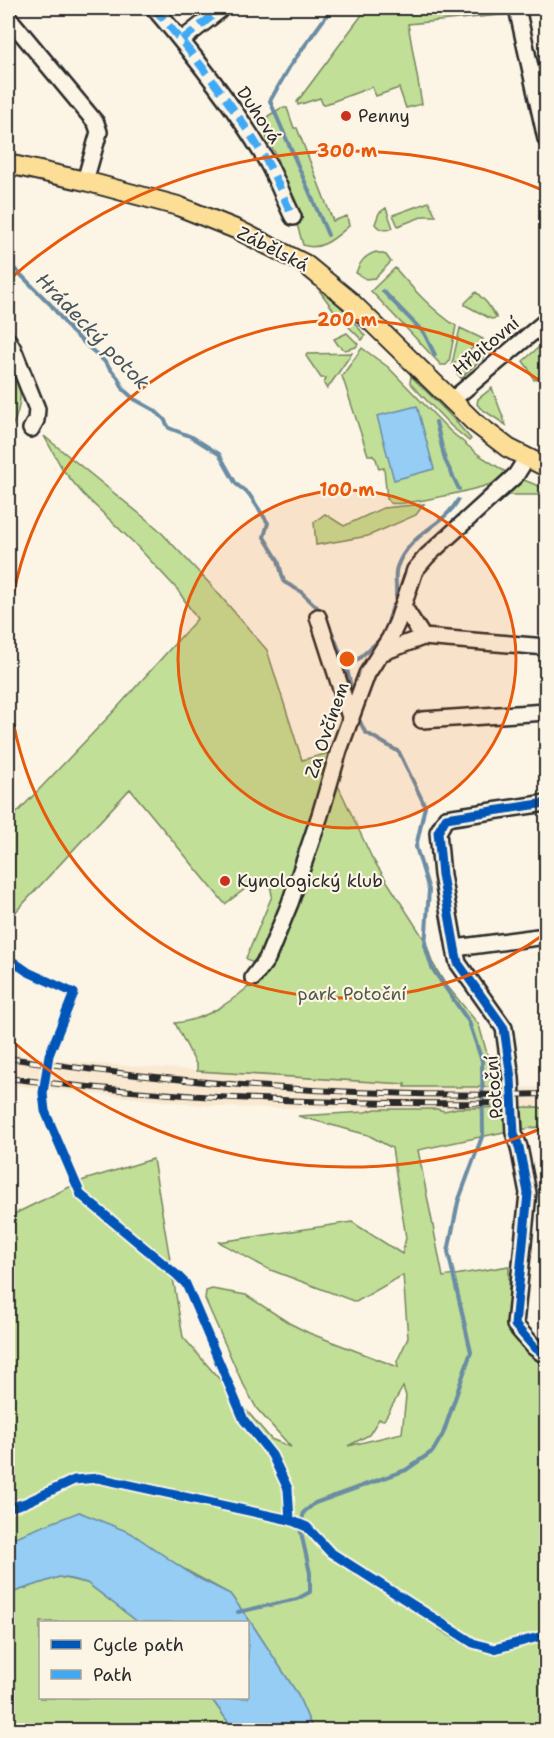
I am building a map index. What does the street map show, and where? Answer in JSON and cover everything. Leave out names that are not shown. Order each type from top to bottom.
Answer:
[{"type":"main road","name":"Zábělská","points":[[8,164],[85,181],[178,206],[238,230],[305,264],[365,315],[451,401],[493,438],[526,459],[546,467]]},
{"type":"street","name":"Duhová","points":[[154,8],[182,40],[236,113],[264,156],[293,217]]},
{"type":"street","points":[[517,8],[546,139]]},
{"type":"street","points":[[182,40],[220,10]]},
{"type":"street","points":[[8,17],[96,123],[99,132],[85,181]]},
{"type":"street","name":"Hřbitovní","points":[[451,401],[546,321]]},
{"type":"street","points":[[8,340],[37,409],[36,420],[31,429]]},
{"type":"street","name":"Za Ovčínem","points":[[253,978],[267,959],[290,903],[368,674],[390,638],[415,570],[427,556],[516,475],[526,459]]},
{"type":"street","points":[[403,606],[423,637]]},
{"type":"street","points":[[318,616],[354,712]]},
{"type":"street","points":[[381,653],[423,637],[546,647]]},
{"type":"street","points":[[422,720],[546,712]]},
{"type":"street","name":"Potoční","points":[[546,802],[446,818],[438,832],[442,875],[458,963],[504,1028],[511,1078],[514,1133],[528,1193],[515,1325],[534,1347],[546,1356]]},
{"type":"street","points":[[455,948],[546,936]]},
{"type":"shaded area","points":[[8,1048],[20,1050],[21,1055],[74,1062],[405,1084],[405,1087],[538,1087],[546,1085],[546,1110],[539,1107],[458,1108],[444,1111],[376,1109],[353,1113],[344,1109],[222,1107],[8,1085]]},
{"type":"green space","points":[[367,8],[508,8],[510,14],[408,24],[422,104],[406,108],[399,88],[376,96],[372,87],[323,105],[320,98],[298,105],[297,102]]},
{"type":"green space","points":[[281,108],[287,108],[294,128],[297,128],[333,221],[347,216],[349,226],[333,239],[316,247],[303,245],[283,176],[267,139],[265,129],[268,116]]},
{"type":"green space","points":[[429,202],[436,216],[424,216],[398,226],[393,215]]},
{"type":"green space","points":[[386,208],[393,228],[383,230],[375,224],[379,213]]},
{"type":"green space","points":[[376,252],[386,255],[391,262],[375,278],[366,279],[356,273],[363,260]]},
{"type":"green space","points":[[395,268],[416,292],[456,326],[449,362],[446,365],[441,365],[371,291]]},
{"type":"green space","points":[[313,282],[348,314],[365,336],[362,340],[338,316]]},
{"type":"green space","points":[[476,292],[497,318],[491,319],[465,305]]},
{"type":"green space","points":[[460,328],[483,339],[453,365],[452,364]]},
{"type":"green space","points":[[347,333],[358,344],[356,347],[345,350],[334,339]]},
{"type":"green space","points":[[546,341],[546,379],[543,376],[534,380],[523,361]]},
{"type":"green space","points":[[362,348],[388,367],[450,431],[479,455],[509,474],[497,482],[460,492],[425,500],[390,503],[387,499],[384,468],[379,469],[376,459],[368,455],[342,376]]},
{"type":"green space","points":[[8,349],[18,379],[20,396],[17,415],[12,427],[8,429]]},
{"type":"green space","points":[[481,349],[486,353],[484,357],[461,378],[456,372],[457,369]]},
{"type":"green space","points":[[352,353],[327,389],[324,384],[326,378],[321,378],[306,356],[307,354]]},
{"type":"green space","points":[[411,376],[448,413],[471,439],[469,441],[451,426],[410,383]]},
{"type":"green space","points":[[492,388],[506,425],[477,404],[478,399]]},
{"type":"green space","points":[[44,436],[157,528],[211,585],[267,650],[302,760],[333,752],[302,850],[263,955],[257,963],[246,958],[272,896],[271,889],[261,877],[225,904],[130,789],[8,920],[8,822],[115,710],[197,619],[177,589],[83,494],[63,470]]},
{"type":"green space","points":[[519,478],[546,489],[546,495],[499,495]]},
{"type":"green space","points":[[424,504],[416,515],[368,536],[316,545],[314,522],[325,514],[344,526],[383,508]]},
{"type":"green space","name":"park Potoční","points":[[335,779],[372,858],[426,942],[432,962],[444,982],[479,1025],[491,1068],[491,1087],[405,1087],[405,1084],[197,1071],[197,1066],[175,1023],[198,1018],[219,1008],[258,979]]},
{"type":"green space","points":[[539,1107],[546,1110],[546,1126],[504,1132],[418,1150],[443,1277],[509,1266],[509,1297],[513,1334],[546,1359],[546,1632],[506,1644],[487,1644],[479,1642],[444,1622],[439,1629],[469,1646],[491,1652],[546,1638],[546,1730],[313,1730],[297,1693],[230,1594],[80,1512],[8,1540],[8,1217],[84,1180],[153,1159],[183,1337],[271,1439],[291,1447],[257,1409],[241,1380],[205,1299],[206,1291],[212,1289],[246,1295],[309,1333],[398,1367],[397,1361],[408,1338],[403,1275],[356,1302],[268,1269],[219,1242],[352,1222],[402,1254],[406,1238],[392,1148],[368,1135],[298,1116],[365,1112],[376,1109],[444,1111],[458,1108]],"holes":[[[403,1387],[406,1396],[402,1433],[348,1446],[369,1435],[379,1419],[384,1420]]]},
{"type":"green space","points":[[59,1577],[87,1583],[137,1621],[39,1621],[39,1699],[212,1699],[234,1730],[8,1730],[8,1594]]},
{"type":"water","points":[[417,406],[434,469],[394,480],[377,416]]},
{"type":"water","points":[[79,1512],[131,1533],[194,1576],[230,1594],[250,1621],[297,1693],[313,1730],[234,1730],[212,1699],[249,1699],[249,1621],[137,1621],[87,1583],[59,1577],[8,1594],[8,1540]]},
{"type":"waterway","points":[[328,235],[270,101],[290,66],[332,8]]},
{"type":"waterway","name":"Hrádecký potok","points":[[8,264],[51,305],[71,331],[104,361],[118,378],[124,390],[134,399],[154,410],[164,419],[169,428],[192,437],[219,454],[236,484],[249,494],[268,523],[264,537],[278,560],[284,582],[300,591],[322,612]]},
{"type":"waterway","points":[[383,291],[424,333],[435,355]]},
{"type":"waterway","points":[[436,422],[445,460],[459,489]]},
{"type":"waterway","points":[[396,596],[396,570],[402,555],[418,538],[444,517],[458,500]]},
{"type":"waterway","points":[[386,629],[393,606]]},
{"type":"waterway","name":"Hrádecký potok","points":[[326,618],[347,669],[353,696]]},
{"type":"waterway","points":[[347,669],[384,636]]},
{"type":"waterway","name":"Hrádecký potok","points":[[301,1524],[304,1512],[315,1503],[406,1470],[433,1451],[443,1434],[471,1352],[448,1252],[458,1202],[483,1134],[482,1061],[469,1022],[432,968],[425,946],[429,890],[416,847],[425,806],[399,752],[365,732],[357,715]]},
{"type":"waterway","name":"Hrádecký potok","points":[[238,1612],[297,1599],[310,1592],[310,1573],[300,1528]]},
{"type":"railway","points":[[8,1058],[142,1076],[276,1088],[411,1094],[546,1094]]},
{"type":"railway","points":[[8,1078],[194,1096],[318,1102],[505,1103]]},
{"type":"marked path","points":[[154,8],[197,61],[251,136],[267,162],[293,217]]},
{"type":"marked path","points":[[182,40],[220,10]]},
{"type":"cycle path","points":[[546,803],[446,818],[438,832],[442,875],[458,963],[504,1028],[511,1078],[514,1133],[528,1193],[515,1325],[534,1347],[546,1356]]},
{"type":"cycle path","points":[[8,958],[28,972],[74,993],[49,1055],[43,1093],[45,1111],[81,1195],[186,1284],[244,1420],[272,1455],[288,1489],[290,1520]]},
{"type":"cycle path","points":[[8,1508],[25,1503],[74,1480],[98,1478],[290,1520],[307,1527],[330,1552],[473,1643],[494,1649],[546,1635]]},
{"type":"place","name":"Penny","points":[[346,116]]},
{"type":"place","name":"Kynologický klub","points":[[225,881]]}]
